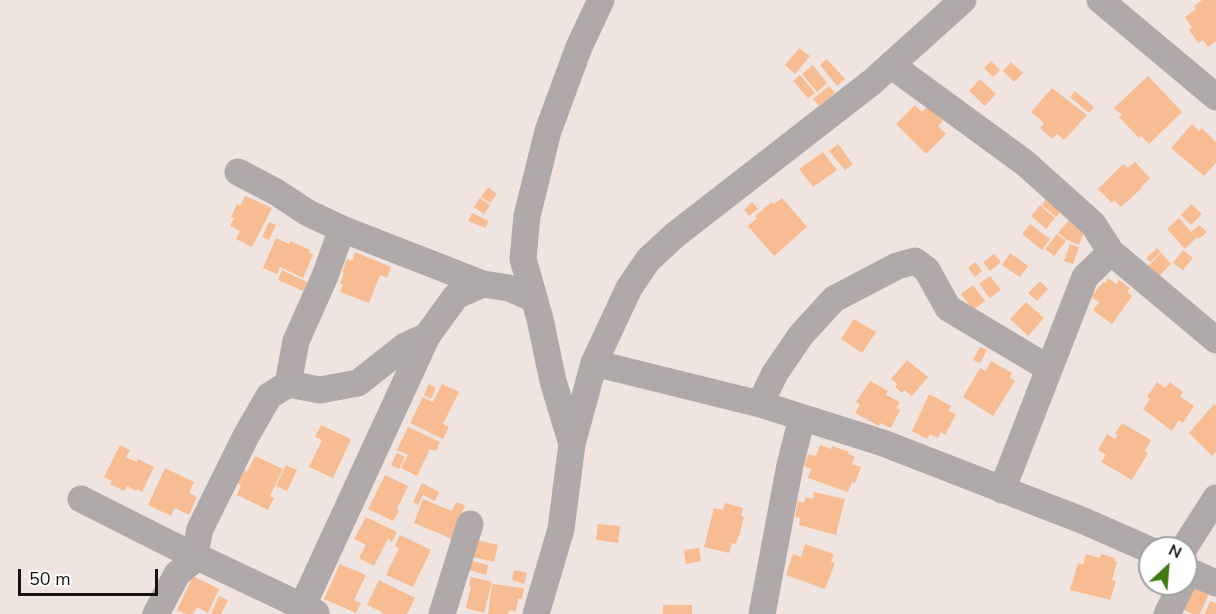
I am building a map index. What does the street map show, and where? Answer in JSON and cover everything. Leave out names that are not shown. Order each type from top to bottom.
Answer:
[{"type":"street","points":[[572,444],[553,381],[523,260],[527,216],[548,130],[579,47],[601,0]]},
{"type":"street","points":[[536,614],[561,529],[572,444],[594,363],[629,288],[648,260],[675,236],[891,65],[963,0]]},
{"type":"street","points":[[1100,0],[1213,88]]},
{"type":"street","points":[[891,65],[1025,163],[1093,224],[1111,252],[1216,340]]},
{"type":"street","points":[[238,172],[342,230],[483,284],[509,288],[534,299]]},
{"type":"street","points":[[288,384],[296,341],[325,276],[342,230]]},
{"type":"street","points":[[1002,490],[1085,277],[1111,252]]},
{"type":"street","points":[[760,404],[775,373],[801,335],[834,298],[897,266],[915,261],[927,270],[948,308],[1048,368]]},
{"type":"street","points":[[81,499],[309,610],[427,336],[456,296],[483,284]]},
{"type":"street","points":[[197,557],[196,548],[200,529],[246,436],[269,396],[288,384],[320,390],[358,383],[405,346],[427,336]]},
{"type":"street","points":[[594,363],[760,404],[883,443],[1084,521],[1138,545]]},
{"type":"street","points":[[762,614],[790,465],[802,418]]},
{"type":"street","points":[[1198,540],[1216,498]]},
{"type":"street","points":[[442,614],[470,524]]},
{"type":"street","points":[[156,614],[177,574],[197,557]]},
{"type":"street","points":[[1198,575],[1216,583]]},
{"type":"street","points":[[1167,614],[1174,596]]},
{"type":"building","points":[[1202,0],[1216,0],[1216,41],[1208,47],[1203,40],[1198,43],[1189,30],[1192,28],[1185,17],[1196,9],[1194,6]]},
{"type":"building","points":[[799,48],[810,56],[795,74],[785,65]]},
{"type":"building","points":[[827,59],[845,79],[837,86],[820,65]]},
{"type":"building","points":[[991,61],[1000,70],[993,77],[984,68]]},
{"type":"building","points":[[1011,62],[1023,73],[1014,82],[1003,71]]},
{"type":"building","points":[[813,65],[827,83],[817,92],[802,74]]},
{"type":"building","points":[[800,75],[815,93],[808,98],[793,81]]},
{"type":"building","points":[[1148,76],[1182,112],[1149,144],[1141,136],[1139,138],[1119,117],[1122,115],[1114,108]]},
{"type":"building","points":[[980,79],[996,94],[985,106],[969,91]]},
{"type":"building","points":[[829,86],[835,93],[819,106],[813,99]]},
{"type":"building","points":[[1052,88],[1087,115],[1064,140],[1057,134],[1052,139],[1040,128],[1044,123],[1031,112]]},
{"type":"building","points":[[1075,91],[1094,107],[1089,113],[1070,97]]},
{"type":"building","points":[[915,105],[922,112],[928,106],[943,121],[938,126],[946,134],[926,154],[896,124]]},
{"type":"building","points":[[1192,124],[1199,131],[1202,128],[1216,142],[1216,163],[1204,176],[1171,148]]},
{"type":"building","points":[[838,144],[853,164],[845,170],[829,151]]},
{"type":"building","points":[[823,152],[837,170],[813,187],[799,169]]},
{"type":"building","points":[[1135,162],[1150,178],[1121,207],[1114,200],[1112,203],[1098,189],[1123,164],[1128,168]]},
{"type":"building","points":[[488,187],[497,194],[490,203],[481,197]]},
{"type":"building","points":[[1049,195],[1064,207],[1056,217],[1042,205]]},
{"type":"building","points":[[245,196],[272,208],[252,247],[236,239],[240,231],[230,226],[237,204],[240,206]]},
{"type":"building","points":[[480,198],[490,205],[484,214],[474,207]]},
{"type":"building","points":[[782,198],[807,227],[774,256],[748,226],[757,218],[755,216],[772,202],[774,204]]},
{"type":"building","points":[[752,202],[758,209],[749,216],[744,210]]},
{"type":"building","points":[[1191,204],[1202,214],[1191,225],[1181,215]]},
{"type":"building","points":[[1040,205],[1055,218],[1046,229],[1031,216]]},
{"type":"building","points":[[472,213],[489,221],[485,228],[468,221]]},
{"type":"building","points":[[1074,214],[1087,225],[1079,245],[1058,233]]},
{"type":"building","points":[[1179,218],[1191,232],[1199,225],[1207,232],[1199,239],[1197,237],[1185,249],[1167,229]]},
{"type":"building","points":[[269,222],[276,225],[269,240],[262,237]]},
{"type":"building","points":[[1030,224],[1050,239],[1042,250],[1022,234]]},
{"type":"building","points":[[1057,234],[1066,241],[1054,256],[1045,249]]},
{"type":"building","points":[[276,238],[289,244],[290,241],[310,250],[309,253],[313,255],[303,278],[280,267],[277,274],[263,268]]},
{"type":"building","points":[[1070,244],[1079,247],[1073,264],[1064,261]]},
{"type":"building","points":[[1157,248],[1161,252],[1150,262],[1146,258]]},
{"type":"building","points":[[1183,250],[1193,258],[1183,270],[1173,263]]},
{"type":"building","points":[[355,252],[391,267],[387,278],[380,275],[369,303],[340,292],[343,284],[340,283],[344,273],[342,272],[347,259],[352,261]]},
{"type":"building","points":[[1010,253],[1028,266],[1020,277],[1002,265]]},
{"type":"building","points":[[1161,253],[1171,264],[1157,278],[1147,267]]},
{"type":"building","points":[[994,254],[1001,262],[990,271],[983,262]]},
{"type":"building","points":[[975,262],[982,271],[975,277],[968,268]]},
{"type":"building","points":[[282,270],[307,282],[303,291],[278,280]]},
{"type":"building","points":[[990,276],[1001,290],[990,298],[979,284]]},
{"type":"building","points":[[1108,278],[1116,284],[1119,280],[1130,288],[1127,292],[1132,296],[1112,324],[1093,310],[1099,302],[1091,297]]},
{"type":"building","points":[[1040,281],[1048,289],[1037,301],[1028,293]]},
{"type":"building","points":[[973,285],[985,301],[973,310],[961,294]]},
{"type":"building","points":[[1026,302],[1044,318],[1028,336],[1010,319]]},
{"type":"building","points":[[854,319],[876,332],[862,353],[841,339]]},
{"type":"building","points":[[980,347],[987,350],[980,363],[973,360]]},
{"type":"building","points":[[907,360],[928,377],[912,396],[904,390],[902,393],[891,379]]},
{"type":"building","points":[[991,361],[1012,373],[1010,378],[1015,381],[993,416],[963,397],[980,368],[986,371]]},
{"type":"building","points":[[870,381],[888,391],[886,395],[900,402],[896,408],[900,410],[891,428],[880,423],[879,426],[855,413],[860,404],[856,402]]},
{"type":"building","points":[[1157,382],[1165,388],[1170,382],[1183,392],[1180,396],[1194,406],[1183,423],[1179,420],[1172,431],[1143,409],[1150,399],[1147,397]]},
{"type":"building","points":[[429,384],[436,388],[431,399],[424,395]]},
{"type":"building","points":[[442,384],[459,392],[443,424],[449,427],[443,439],[410,423],[423,397],[433,402]]},
{"type":"building","points":[[929,394],[951,406],[949,411],[956,414],[945,435],[941,432],[938,438],[930,434],[927,439],[912,431]]},
{"type":"building","points":[[1214,404],[1216,406],[1216,452],[1212,456],[1189,433]]},
{"type":"building","points":[[1122,423],[1151,440],[1145,451],[1148,453],[1132,480],[1101,462],[1106,455],[1098,450],[1107,434],[1115,439],[1118,435],[1115,434]]},
{"type":"building","points":[[321,425],[351,439],[333,478],[309,467],[322,440],[315,437]]},
{"type":"building","points":[[408,427],[440,442],[436,451],[430,449],[417,476],[401,468],[408,455],[397,450]]},
{"type":"building","points":[[120,445],[130,450],[126,457],[137,462],[138,459],[154,467],[142,492],[127,486],[124,491],[110,484],[112,481],[104,477]]},
{"type":"building","points":[[820,445],[831,449],[832,446],[849,452],[848,454],[855,457],[852,464],[861,467],[855,483],[852,482],[848,492],[808,478],[811,469],[804,466],[808,454],[816,456]]},
{"type":"building","points":[[397,453],[405,457],[399,469],[391,465]]},
{"type":"building","points":[[255,456],[283,469],[270,496],[274,498],[268,510],[237,495],[241,485],[237,483],[244,470],[247,472]]},
{"type":"building","points":[[286,465],[297,470],[287,491],[276,486]]},
{"type":"building","points":[[165,468],[194,482],[189,493],[197,497],[189,515],[175,508],[171,516],[148,505]]},
{"type":"building","points":[[385,475],[408,486],[393,521],[368,509]]},
{"type":"building","points":[[422,483],[439,492],[435,501],[423,495],[418,505],[413,502]]},
{"type":"building","points":[[814,492],[845,499],[836,535],[799,525],[800,518],[795,517],[798,501],[804,503],[806,497],[813,499]]},
{"type":"building","points":[[423,499],[452,511],[456,502],[465,505],[452,539],[414,523]]},
{"type":"building","points":[[725,503],[743,508],[741,516],[744,517],[739,537],[736,544],[732,543],[729,553],[704,547],[714,508],[723,510]]},
{"type":"building","points":[[366,517],[397,532],[392,542],[388,539],[374,566],[359,558],[366,545],[354,539]]},
{"type":"building","points":[[598,524],[620,526],[618,543],[596,540]]},
{"type":"building","points":[[400,535],[431,550],[413,587],[386,575],[399,548],[395,546]]},
{"type":"building","points":[[477,540],[498,545],[494,562],[473,557]]},
{"type":"building","points":[[805,544],[834,554],[831,562],[835,563],[825,589],[786,575],[793,554],[801,557]]},
{"type":"building","points":[[699,548],[701,561],[686,564],[684,550]]},
{"type":"building","points":[[1086,554],[1100,558],[1101,554],[1115,558],[1114,561],[1117,562],[1112,580],[1116,581],[1110,600],[1070,590],[1078,563],[1083,565]]},
{"type":"building","points":[[468,560],[488,565],[486,575],[466,569]]},
{"type":"building","points":[[340,564],[366,575],[354,600],[361,603],[356,613],[324,599]]},
{"type":"building","points":[[514,570],[527,573],[524,584],[512,580]]},
{"type":"building","points":[[193,576],[219,589],[208,613],[197,607],[193,614],[177,610]]},
{"type":"building","points":[[471,577],[492,582],[484,613],[466,608]]},
{"type":"building","points":[[379,580],[415,598],[407,614],[381,614],[382,612],[367,605]]},
{"type":"building","points":[[492,584],[524,588],[522,599],[518,599],[516,611],[509,610],[508,614],[488,614]]},
{"type":"building","points":[[1198,584],[1211,589],[1200,614],[1193,614],[1179,608],[1184,596],[1198,596]]},
{"type":"building","points":[[219,596],[228,600],[221,614],[211,614]]},
{"type":"building","points":[[1210,601],[1216,603],[1216,614],[1205,614]]},
{"type":"building","points":[[663,605],[692,605],[692,614],[663,614]]}]
